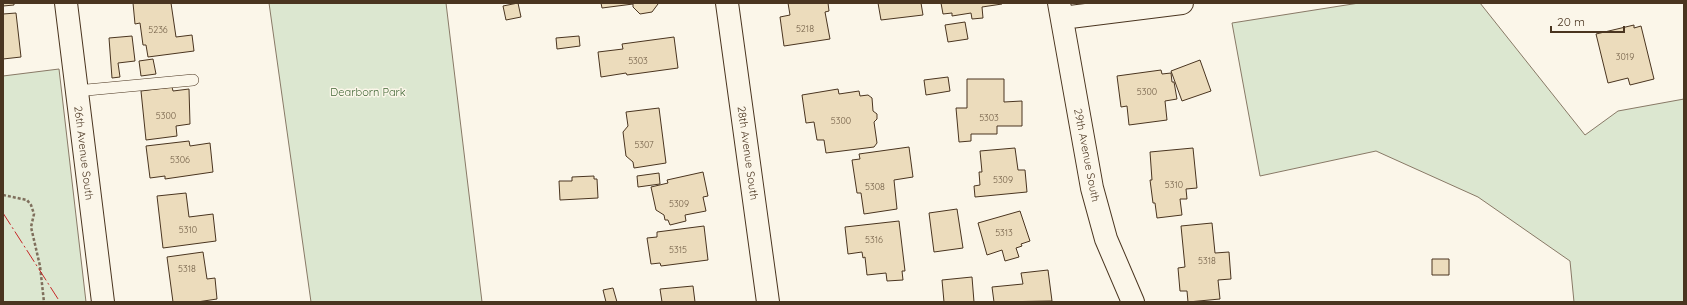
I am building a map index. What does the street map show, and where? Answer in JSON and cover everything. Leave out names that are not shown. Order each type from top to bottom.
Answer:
[{"type":"street","name":"26th Avenue South","points":[[66,3],[103,302]]},
{"type":"street","name":"28th Avenue South","points":[[727,3],[768,302]]},
{"type":"street","points":[[1060,10],[1182,3]]},
{"type":"street","name":"29th Avenue South","points":[[1060,10],[1092,188],[1106,239],[1133,302]]},
{"type":"lane","points":[[76,91],[193,80]]},
{"type":"path","points":[[3,195],[26,200],[31,205],[34,214],[31,227],[40,266],[44,302]]},
{"type":"green space","name":"Dearborn Park","points":[[269,3],[446,3],[482,302],[311,302]]},
{"type":"green space","points":[[1359,3],[1480,3],[1585,135],[1618,111],[1684,99],[1684,302],[1574,302],[1570,261],[1478,197],[1376,151],[1260,176],[1232,23]]},
{"type":"green space","points":[[59,69],[86,302],[3,302],[3,76]]},
{"type":"building","points":[[3,3],[14,3],[14,5],[3,6]]},
{"type":"building","points":[[133,3],[171,3],[176,37],[192,35],[194,51],[148,57],[146,45],[143,45],[140,23],[135,24]]},
{"type":"building","points":[[518,3],[521,17],[506,20],[503,6]]},
{"type":"building","points":[[601,3],[658,4],[652,12],[640,14],[633,7],[633,4],[602,8]]},
{"type":"building","points":[[788,3],[828,3],[829,11],[825,12],[830,39],[784,46],[780,17],[790,15]]},
{"type":"building","points":[[878,3],[921,3],[923,15],[881,20]]},
{"type":"building","points":[[941,3],[1002,4],[982,7],[983,18],[972,19],[971,13],[952,16],[952,13],[943,14]]},
{"type":"building","points":[[16,13],[21,57],[3,59],[3,14]]},
{"type":"building","points":[[965,22],[968,39],[948,42],[945,25]]},
{"type":"building","points":[[1634,25],[1634,28],[1641,26],[1654,79],[1630,85],[1628,78],[1608,83],[1596,34]]},
{"type":"building","points":[[132,36],[135,61],[118,63],[120,77],[112,78],[109,38]]},
{"type":"building","points":[[579,36],[580,46],[557,49],[556,38]]},
{"type":"building","points":[[674,37],[678,68],[601,77],[598,52],[623,49],[622,44]]},
{"type":"building","points":[[153,59],[156,74],[141,76],[139,61]]},
{"type":"building","points":[[1200,60],[1211,91],[1182,101],[1171,71]]},
{"type":"building","points":[[1161,70],[1162,74],[1171,73],[1177,99],[1165,101],[1167,120],[1129,125],[1127,106],[1121,107],[1117,76]]},
{"type":"building","points":[[948,77],[950,91],[926,95],[924,80]]},
{"type":"building","points":[[967,79],[1004,79],[1004,102],[1022,101],[1022,126],[997,126],[997,134],[971,134],[971,141],[959,142],[956,108],[967,108]]},
{"type":"building","points":[[172,87],[173,91],[189,89],[190,124],[176,126],[177,136],[146,140],[141,91]]},
{"type":"building","points":[[838,89],[839,94],[859,91],[860,96],[868,95],[872,98],[873,111],[877,114],[877,119],[874,122],[877,143],[874,147],[826,153],[824,140],[817,140],[814,122],[806,123],[802,95]]},
{"type":"building","points":[[659,108],[666,163],[634,168],[633,162],[626,156],[623,132],[628,126],[626,112]]},
{"type":"building","points":[[189,141],[190,146],[210,143],[213,172],[165,179],[165,176],[150,178],[146,146]]},
{"type":"building","points":[[909,147],[913,177],[894,180],[897,209],[864,214],[861,193],[857,193],[852,160],[860,159],[859,154]]},
{"type":"building","points":[[1015,148],[1018,170],[1025,170],[1027,192],[975,197],[974,186],[980,185],[979,172],[982,172],[980,151]]},
{"type":"building","points":[[1193,148],[1197,188],[1186,189],[1187,199],[1180,199],[1182,215],[1157,218],[1155,203],[1153,203],[1150,180],[1152,180],[1150,152]]},
{"type":"building","points":[[703,172],[708,196],[703,197],[706,211],[685,215],[686,221],[670,225],[668,220],[665,220],[664,215],[656,210],[651,187],[668,183],[667,180]]},
{"type":"building","points":[[659,173],[660,184],[638,187],[637,176]]},
{"type":"building","points":[[594,176],[594,179],[597,179],[598,198],[560,200],[559,181],[572,181],[572,177]]},
{"type":"building","points":[[186,193],[189,217],[213,214],[216,241],[163,248],[157,196]]},
{"type":"building","points":[[957,209],[963,248],[934,252],[929,213]]},
{"type":"building","points":[[1020,211],[1030,241],[1021,244],[1022,246],[1016,248],[1019,257],[1005,261],[1002,250],[987,255],[978,223]]},
{"type":"building","points":[[899,221],[905,271],[902,271],[903,280],[887,281],[886,273],[867,275],[865,257],[863,258],[862,252],[848,254],[845,227]]},
{"type":"building","points":[[1212,223],[1215,253],[1229,252],[1231,279],[1218,280],[1220,299],[1188,302],[1187,291],[1180,291],[1178,268],[1185,267],[1181,226]]},
{"type":"building","points":[[704,226],[708,260],[661,266],[660,263],[651,264],[647,238],[657,237],[657,232]]},
{"type":"building","points":[[203,252],[207,279],[215,278],[217,299],[197,302],[173,302],[167,257]]},
{"type":"building","points":[[1432,259],[1449,259],[1449,275],[1432,275]]},
{"type":"building","points":[[1048,270],[1052,301],[994,302],[992,287],[1023,284],[1021,273]]},
{"type":"building","points":[[972,277],[974,302],[944,302],[942,280]]},
{"type":"building","points":[[693,286],[695,302],[662,302],[660,289]]},
{"type":"building","points":[[613,288],[617,302],[606,302],[603,290]]},
{"type":"power","points":[[3,213],[60,302]]}]
